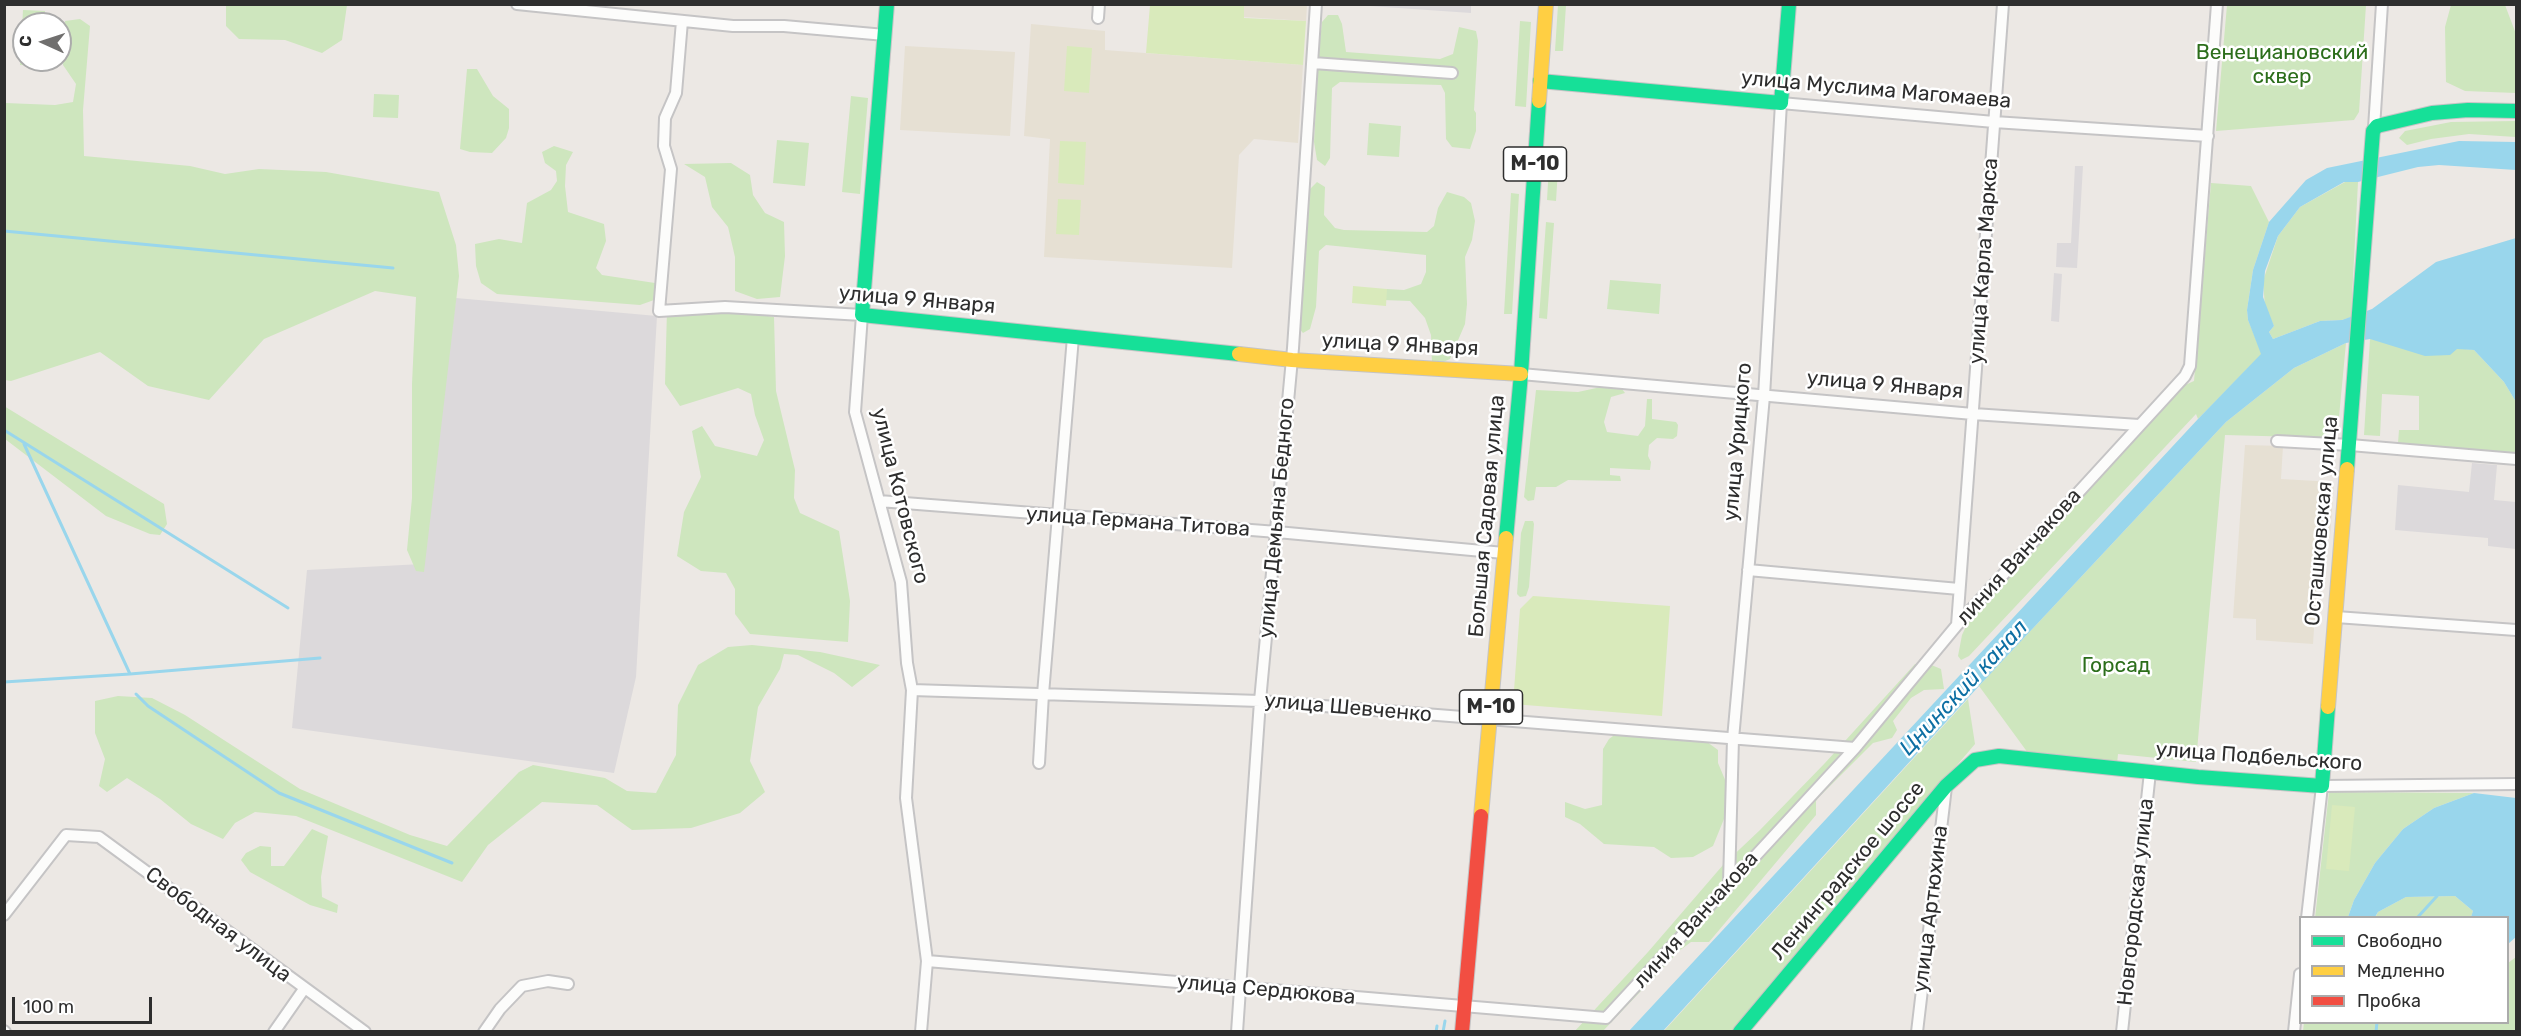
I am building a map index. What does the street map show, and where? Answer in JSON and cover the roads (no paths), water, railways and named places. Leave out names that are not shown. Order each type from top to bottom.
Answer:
[{"type":"main road","name":"улица Котовского","points":[[862,315],[887,4]]},
{"type":"main road","name":"Большая Садовая улица","points":[[1462,1032],[1521,374],[1546,4]]},
{"type":"main road","name":"улица Урицкого","points":[[1781,103],[1789,4]]},
{"type":"main road","name":"улица Муслима Магомаева","points":[[1540,81],[1781,103]]},
{"type":"main road","points":[[2374,128],[2432,113],[2468,110],[2517,111]]},
{"type":"main road","name":"Осташковская улица","points":[[2322,786],[2374,128]]},
{"type":"main road","name":"улица 9 Января","points":[[862,315],[1292,360],[1521,374]]},
{"type":"main road","name":"улица Подбельского","points":[[1999,756],[2150,772],[2322,786]]},
{"type":"main road","name":"Ленинградское шоссе","points":[[1740,1032],[1946,786],[1975,760],[1999,756]]},
{"type":"street","points":[[517,4],[613,9],[682,21],[784,26],[885,35]]},
{"type":"street","points":[[1098,18],[1099,4]]},
{"type":"street","name":"улица Демьяна Бедного","points":[[1237,1032],[1260,700],[1292,360],[1316,4]]},
{"type":"street","name":"улица Карла Маркса","points":[[1957,625],[2003,4]]},
{"type":"street","name":"линия Ванчакова","points":[[1606,1018],[1855,748],[1957,625],[2185,376],[2190,366],[2217,4]]},
{"type":"street","points":[[2374,128],[2382,4]]},
{"type":"street","name":"улица 9 Января","points":[[682,21],[676,93],[665,118],[664,146],[671,169],[658,311],[725,307],[862,315]]},
{"type":"street","points":[[1313,63],[1452,73]]},
{"type":"street","name":"улица Муслима Магомаева","points":[[1781,103],[1994,122],[2208,136]]},
{"type":"street","name":"улица Урицкого","points":[[1729,883],[1733,739],[1764,396],[1781,103]]},
{"type":"street","name":"улица Котовского","points":[[862,315],[855,412],[902,582],[907,663],[912,690],[906,798],[927,961],[921,1032]]},
{"type":"street","points":[[1039,763],[1042,694],[1073,337]]},
{"type":"street","name":"улица 9 Января","points":[[1521,374],[1973,414],[2139,425]]},
{"type":"street","points":[[2277,441],[2517,459]]},
{"type":"street","name":"улица Германа Титова","points":[[879,501],[1277,532],[1504,553]]},
{"type":"street","points":[[1748,570],[1959,589]]},
{"type":"street","points":[[2336,617],[2517,630]]},
{"type":"street","name":"улица Шевченко","points":[[912,690],[1260,700],[1855,748]]},
{"type":"street","name":"Новгородская улица","points":[[2122,1032],[2150,772]]},
{"type":"street","name":"улица Подбельского","points":[[2322,786],[2517,784]]},
{"type":"street","name":"улица Артюхина","points":[[1917,1032],[1946,786]]},
{"type":"street","name":"Осташковская улица","points":[[2307,916],[2322,786]]},
{"type":"street","name":"Свободная улица","points":[[4,915],[66,835],[99,837],[365,1032]]},
{"type":"street","name":"улица Сердюкова","points":[[927,961],[1606,1018]]},
{"type":"street","points":[[484,1032],[500,1009],[522,986],[548,981],[568,984]]},
{"type":"street","points":[[274,1032],[304,989]]},
{"type":"street","points":[[2294,1032],[2299,991]]},
{"type":"water","name":"Цнинский канал","points":[[2459,141],[2516,142],[2516,170],[2439,165],[2418,167],[2358,182],[2344,182],[2300,207],[2278,236],[2265,271],[2263,297],[2274,326],[2269,332],[2273,339],[2320,321],[2342,320],[2372,309],[2436,262],[2516,238],[2516,402],[2504,382],[2474,350],[2457,349],[2450,355],[2425,356],[2370,339],[2346,343],[2294,368],[2226,422],[1979,686],[1663,1031],[1628,1032],[2261,354],[2248,320],[2247,310],[2253,270],[2269,222],[2306,180],[2327,168]]},
{"type":"water","points":[[2474,793],[2516,798],[2516,937],[2509,943],[2509,916],[2471,916],[2473,911],[2455,896],[2406,897],[2378,912],[2376,916],[2348,916],[2354,900],[2375,863],[2403,829],[2434,808]]},
{"type":"waterway","points":[[4,231],[393,268]]},
{"type":"waterway","points":[[4,430],[288,608]]},
{"type":"waterway","points":[[24,444],[130,674]]},
{"type":"waterway","points":[[4,682],[320,658]]},
{"type":"waterway","points":[[136,694],[148,706],[279,793],[452,863]]},
{"type":"waterway","points":[[2419,916],[2437,896]]},
{"type":"waterway","points":[[1443,1032],[1445,1021]]},
{"type":"waterway","points":[[2376,1032],[2377,1024]]},
{"type":"waterway","points":[[1436,1032],[1437,1026]]},
{"type":"park label","name":"Венециановский сквер","points":[[2282,65]]},
{"type":"park label","name":"Горсад","points":[[2116,666]]}]
